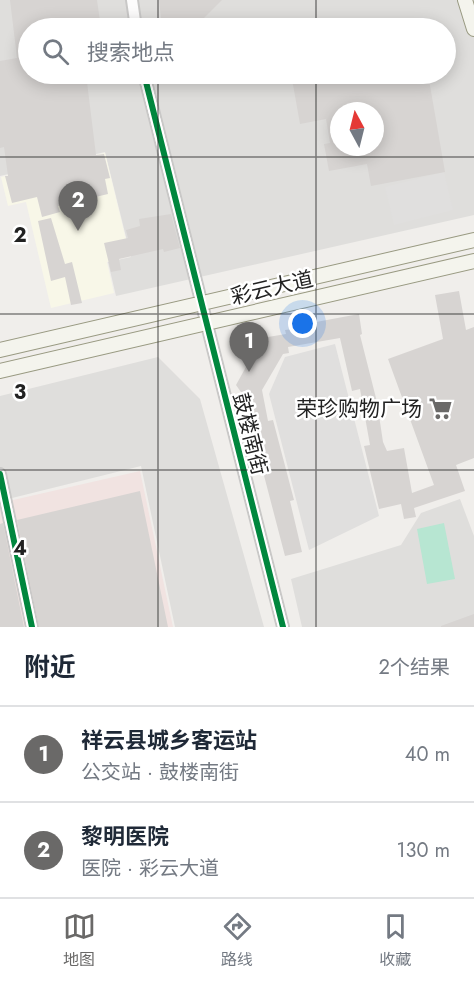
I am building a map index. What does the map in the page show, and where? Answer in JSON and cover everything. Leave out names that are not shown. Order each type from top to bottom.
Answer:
[{"type":"main road","points":[[465,0],[474,29]]},
{"type":"main road","name":"彩云大道","points":[[0,350],[474,240]]},
{"type":"main road","name":"彩云大道","points":[[0,371],[474,261]]},
{"type":"street","points":[[132,0],[135,18]]},
{"type":"street","name":"鼓楼南街","points":[[146,84],[200,305],[283,627]]},
{"type":"street","points":[[0,474],[32,627]]},
{"type":"shaded area","points":[[0,0],[474,0],[474,215],[116,296],[108,262],[131,257],[105,152],[0,176]]},
{"type":"shaded area","points":[[105,153],[130,256],[107,262],[114,293],[51,308],[26,202],[8,206],[1,177]]},
{"type":"shaded area","points":[[444,172],[453,210],[394,225],[385,187]]},
{"type":"shaded area","points":[[335,344],[379,516],[309,550],[269,394],[285,357]]},
{"type":"shaded area","points":[[158,357],[200,399],[264,627],[175,627],[141,466],[0,501],[0,396]]},
{"type":"shaded area","points":[[140,471],[173,627],[0,627],[0,503]]},
{"type":"shaded area","points":[[460,499],[474,536],[474,627],[302,627],[291,579],[401,545],[421,513]]},
{"type":"green space","points":[[444,523],[455,579],[427,584],[417,529]]},
{"type":"building","points":[[10,0],[97,0],[100,18],[18,18],[18,84],[87,84],[96,155],[104,154],[110,178],[105,179],[108,194],[58,206],[60,212],[42,217],[37,197],[12,203],[5,176],[8,176],[4,147],[0,148],[0,61],[17,58]]},
{"type":"building","points":[[159,0],[222,0],[204,18],[161,18]]},
{"type":"building","points":[[293,84],[430,84],[445,172],[371,186],[367,164],[329,171],[324,144],[330,143],[326,119],[300,124]]},
{"type":"building","points":[[171,214],[180,248],[164,252],[163,249],[119,259],[121,270],[111,272],[104,243],[128,238],[126,230],[140,226],[139,219]]},
{"type":"building","points":[[51,218],[65,264],[72,262],[82,303],[71,305],[65,277],[51,281],[38,221]]},
{"type":"building","points":[[459,291],[466,330],[474,327],[474,458],[456,465],[465,491],[414,508],[416,517],[404,519],[401,504],[379,509],[364,446],[370,445],[360,389],[352,391],[340,338],[288,347],[289,353],[283,354],[262,390],[268,421],[273,420],[294,500],[290,501],[302,552],[285,556],[243,395],[236,385],[262,338],[286,334],[285,330],[300,325],[359,314],[362,334],[360,335],[377,402],[383,442],[387,451],[404,448],[412,493],[434,485],[388,359],[443,339],[435,295]]},
{"type":"building","points":[[140,491],[168,627],[39,627],[17,520]]},
{"type":"building","points":[[3,523],[24,627],[0,627],[0,524]]},
{"type":"building","points":[[474,614],[474,627],[441,627],[441,626]]},
{"type":"cycle path","points":[[147,84],[283,627]]},
{"type":"cycle path","points":[[0,474],[32,627]]},
{"type":"place","name":"黎明医院","points":[[78,231]]},
{"type":"place","name":"祥云县城乡客运站","points":[[249,372]]},
{"type":"place","name":"荣珍购物广场","points":[[440,409]]}]
